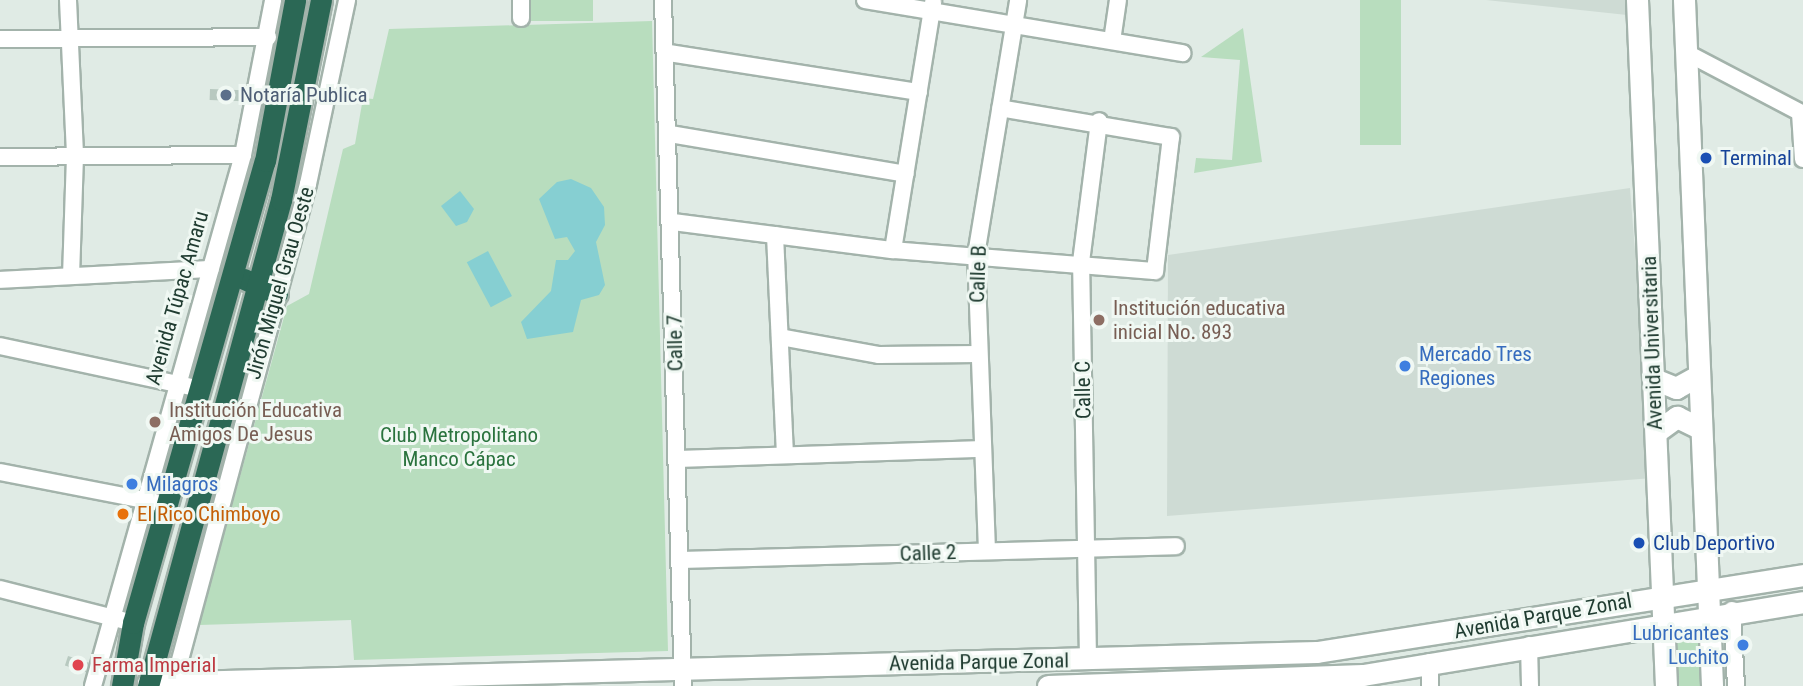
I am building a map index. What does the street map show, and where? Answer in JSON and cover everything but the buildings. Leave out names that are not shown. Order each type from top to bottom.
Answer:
[{"type":"highway","points":[[122,686],[133,623],[270,136],[295,0]]},
{"type":"highway","points":[[148,684],[306,97],[321,0]]},
{"type":"highway","points":[[232,275],[257,282],[277,293]]},
{"type":"main road","name":"Avenida Universitaria","points":[[1637,0],[1666,686]]},
{"type":"main road","points":[[1684,0],[1712,686]]},
{"type":"main road","points":[[1654,379],[1676,388],[1698,376]]},
{"type":"main road","points":[[1656,432],[1677,417],[1700,428]]},
{"type":"main road","name":"Avenida Parque Zonal","points":[[148,684],[683,678],[1359,649],[1707,587],[1803,575]]},
{"type":"main road","name":"Avenida Parque Zonal","points":[[1048,686],[1340,676],[1709,613],[1803,602]]},
{"type":"street","points":[[68,0],[75,156],[71,276]]},
{"type":"street","name":"Avenida Túpac Amaru","points":[[93,686],[109,617],[146,500],[243,155],[268,37],[273,0]]},
{"type":"street","name":"Jirón Miguel Grau Oeste","points":[[174,684],[308,184],[347,0]]},
{"type":"street","points":[[521,0],[521,18]]},
{"type":"street","name":"Calle 7","points":[[663,0],[669,53],[683,678]]},
{"type":"street","points":[[865,0],[932,5],[1014,24],[1183,54]]},
{"type":"street","name":"Calle B","points":[[987,551],[976,254],[1018,0]]},
{"type":"street","points":[[1112,41],[1118,0]]},
{"type":"street","points":[[893,250],[932,5]]},
{"type":"street","points":[[0,39],[268,37]]},
{"type":"street","points":[[669,53],[919,92]]},
{"type":"street","points":[[1687,53],[1801,113],[1803,159]]},
{"type":"street","points":[[673,222],[893,250],[1082,262],[1155,271],[1173,143],[1167,134],[1099,121],[1000,108]]},
{"type":"street","name":"Calle C","points":[[1088,659],[1082,262],[1099,121]]},
{"type":"street","points":[[670,134],[906,174]]},
{"type":"street","points":[[0,157],[243,155]]},
{"type":"street","points":[[775,235],[785,455]]},
{"type":"street","points":[[0,280],[211,269]]},
{"type":"street","points":[[780,337],[879,355],[978,354]]},
{"type":"street","points":[[0,346],[200,388]]},
{"type":"street","points":[[678,459],[983,449]]},
{"type":"street","points":[[0,472],[167,505]]},
{"type":"street","name":"Calle 2","points":[[680,559],[1176,546]]},
{"type":"street","points":[[0,589],[133,623]]},
{"type":"street","points":[[1732,610],[1736,686]]},
{"type":"street","points":[[1529,645],[1531,686]]},
{"type":"street","points":[[1120,659],[1121,685]]},
{"type":"street","points":[[1430,662],[1430,686]]},
{"type":"shaded area","points":[[1486,0],[1626,0],[1627,15]]},
{"type":"shaded area","name":"Mercado Tres Regiones","points":[[1630,188],[1653,478],[1167,516],[1168,255]]},
{"type":"green space","points":[[531,0],[593,0],[593,21],[531,21]]},
{"type":"green space","points":[[1360,0],[1401,0],[1401,145],[1360,145]]},
{"type":"green space","name":"Club Metropolitano Manco Cápac","points":[[652,21],[668,651],[354,660],[351,620],[199,625],[287,306],[309,294],[343,149],[355,144],[363,98],[373,99],[389,29]]},
{"type":"green space","points":[[1243,28],[1262,162],[1194,173],[1196,158],[1232,160],[1240,60],[1201,57]]},
{"type":"green space","points":[[1702,622],[1705,686],[1672,686],[1669,624]]},
{"type":"water","points":[[571,179],[591,188],[604,207],[605,225],[596,242],[605,285],[599,295],[581,300],[573,332],[527,339],[521,322],[551,291],[556,260],[568,260],[575,251],[567,237],[555,239],[539,199],[557,182]]},
{"type":"water","points":[[460,191],[474,209],[467,222],[456,226],[441,206]]},
{"type":"water","points":[[488,251],[512,296],[491,307],[467,262]]},
{"type":"place","name":"Notaría Publica","points":[[226,95]]},
{"type":"place","name":"Terminal","points":[[1706,158]]},
{"type":"place","name":"Institución educativa inicial No. 893","points":[[1099,320]]},
{"type":"place","name":"Mercado Tres Regiones","points":[[1405,366]]},
{"type":"place","name":"Institución Educativa Amigos De Jesus","points":[[155,422]]},
{"type":"place","name":"Milagros","points":[[132,484]]},
{"type":"place","name":"El Rico Chimboyo","points":[[123,514]]},
{"type":"place","name":"Club Deportivo","points":[[1639,543]]},
{"type":"place","name":"Lubricantes Luchito","points":[[1743,645]]},
{"type":"place","name":"Farma Imperial","points":[[78,665]]}]
